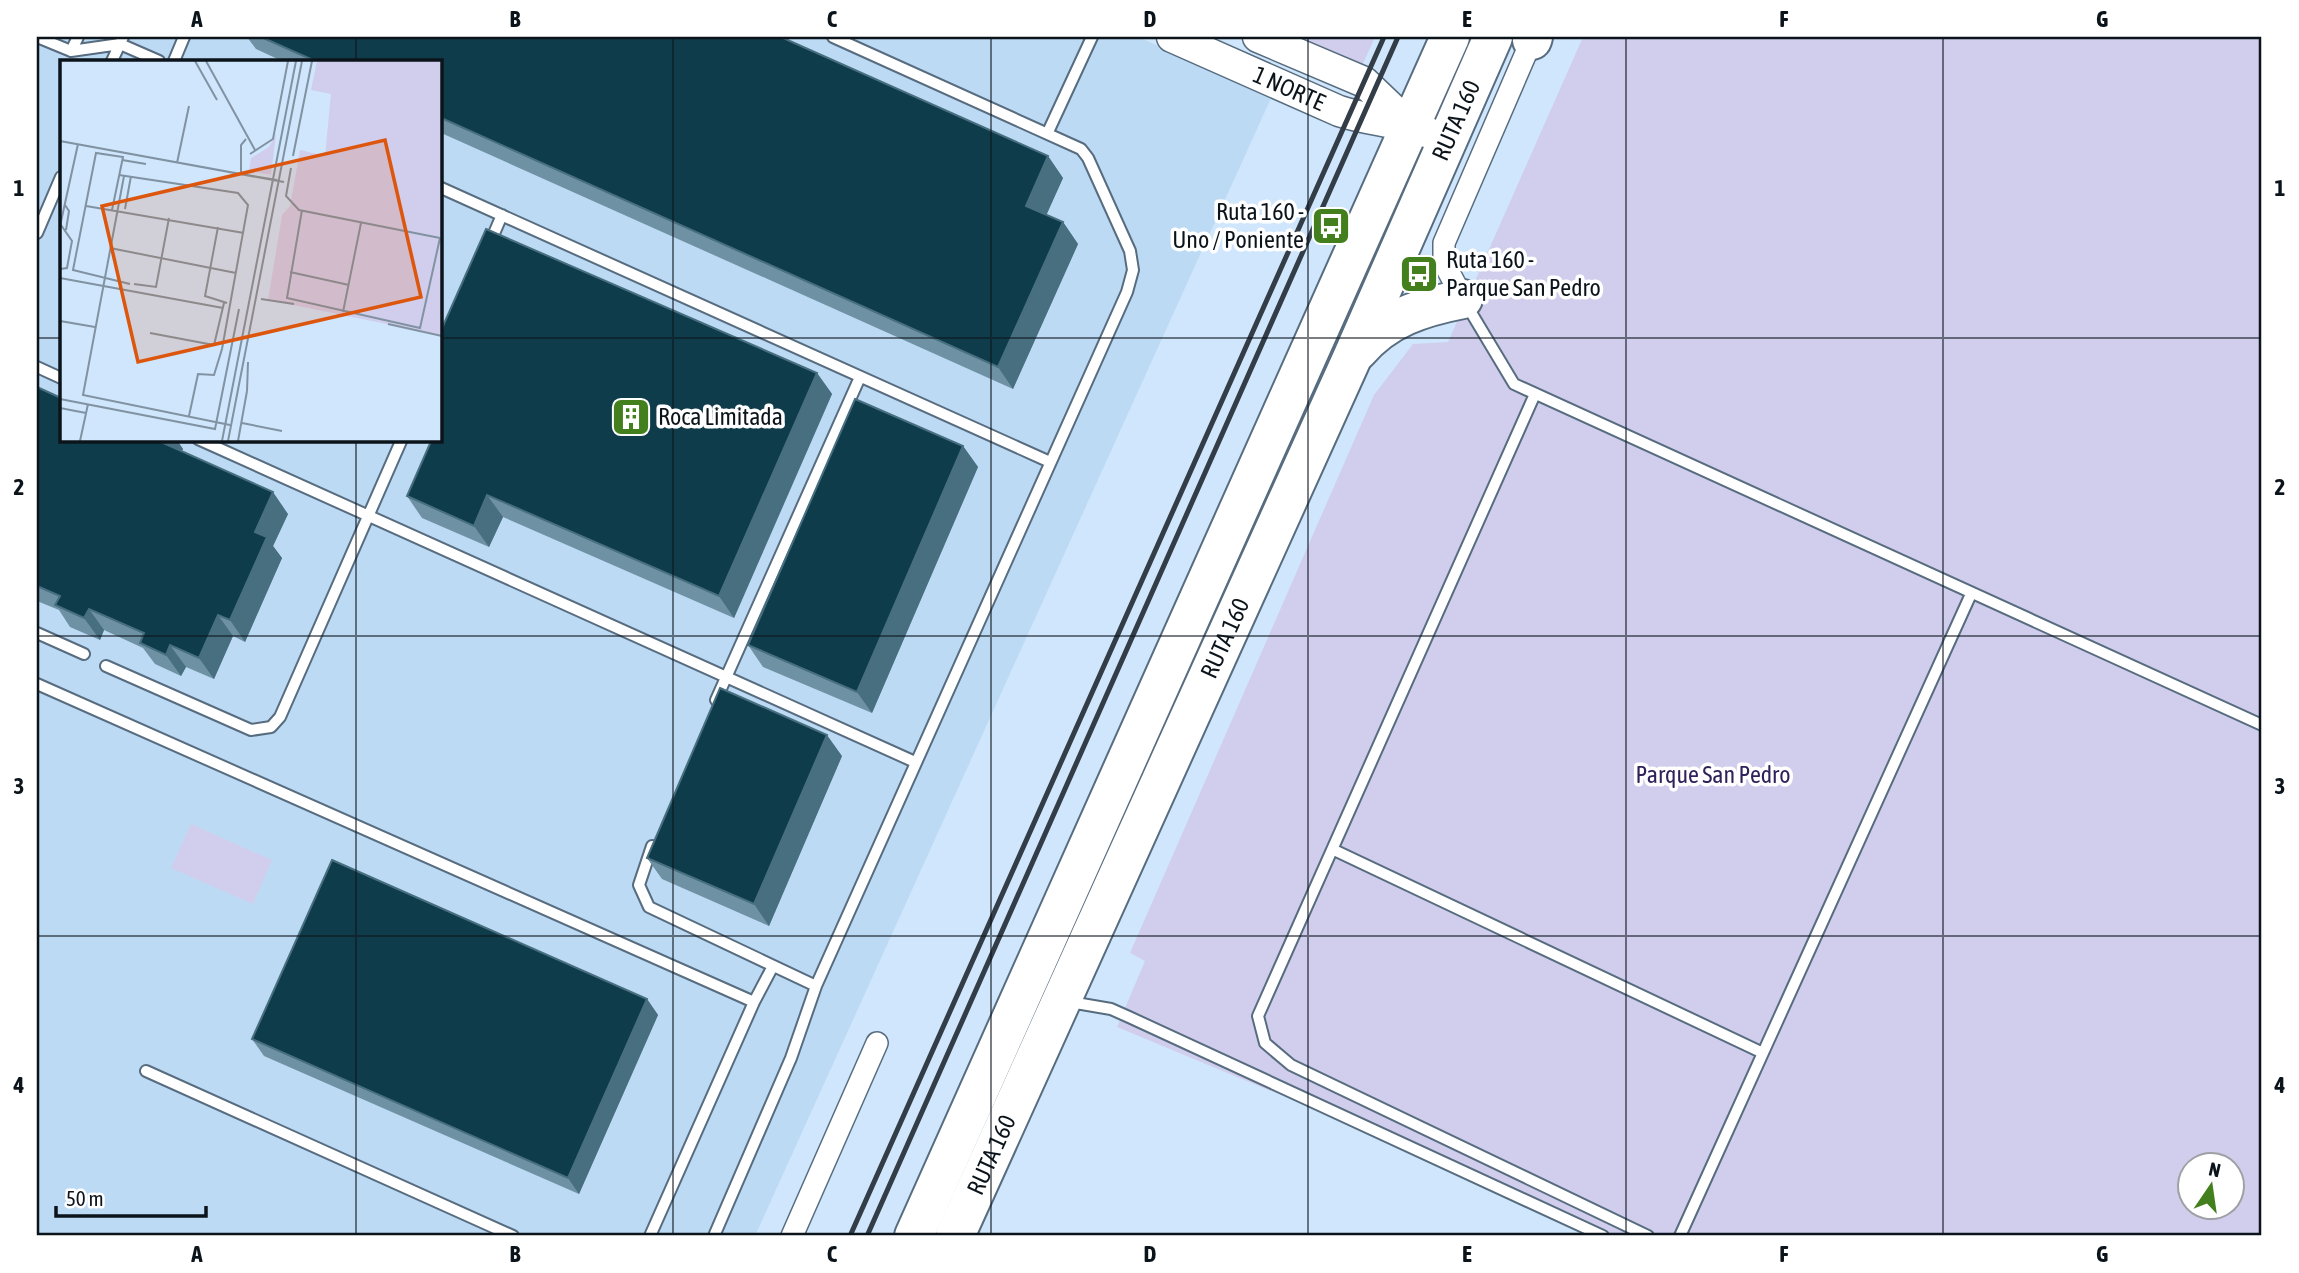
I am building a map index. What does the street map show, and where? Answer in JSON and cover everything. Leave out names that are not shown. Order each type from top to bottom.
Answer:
[{"type":"highway","name":"RUTA 160","points":[[914,1236],[1450,37]]},
{"type":"highway","name":"RUTA 160","points":[[954,1236],[1352,358],[1493,37]]},
{"type":"highway","points":[[1352,358],[1371,337],[1399,318],[1423,308],[1463,299]]},
{"type":"street","name":"1 NORTE","points":[[1172,37],[1339,111],[1409,125],[1448,141]]},
{"type":"street","name":"1 NORTE","points":[[1258,37],[1364,82],[1409,125]]},
{"type":"street","points":[[1463,299],[1444,263],[1444,243],[1533,38]]},
{"type":"street","points":[[792,1236],[877,1043]]},
{"type":"lane","points":[[37,37],[71,51],[122,40],[157,60]]},
{"type":"lane","points":[[71,51],[78,37]]},
{"type":"lane","points":[[174,60],[184,37]]},
{"type":"lane","points":[[715,1236],[791,1058],[816,986],[1133,270],[1130,251],[1088,158],[1073,143],[833,37]]},
{"type":"lane","points":[[1048,132],[1092,37]]},
{"type":"lane","points":[[112,60],[122,40]]},
{"type":"lane","points":[[37,233],[60,179]]},
{"type":"lane","points":[[441,188],[1050,462]]},
{"type":"lane","points":[[486,251],[502,215]]},
{"type":"lane","points":[[1463,299],[1514,384],[2262,725]]},
{"type":"lane","points":[[37,367],[60,378]]},
{"type":"lane","points":[[713,706],[860,377]]},
{"type":"lane","points":[[1535,394],[1258,1016],[1265,1043],[1291,1065],[1648,1236]]},
{"type":"lane","points":[[202,441],[915,762]]},
{"type":"lane","points":[[106,666],[251,730],[271,727],[280,717],[401,441]]},
{"type":"lane","points":[[1681,1236],[1971,594]]},
{"type":"lane","points":[[37,633],[84,654]]},
{"type":"lane","points":[[37,684],[754,1002]]},
{"type":"lane","points":[[658,832],[639,877],[639,892],[649,907],[816,986]]},
{"type":"lane","points":[[1334,850],[1763,1053]]},
{"type":"lane","points":[[650,1236],[754,1002],[773,966]]},
{"type":"lane","points":[[1060,1001],[1111,1009],[1603,1236]]},
{"type":"lane","points":[[146,1071],[513,1236]]},
{"type":"shaded area","points":[[37,37],[1138,37],[1272,96],[755,1236],[37,1236]]},
{"type":"green space","points":[[1292,37],[1375,37],[1362,66]]},
{"type":"green space","name":"Parque San Pedro","points":[[1583,37],[2262,37],[2262,1236],[1595,1236],[1384,1138],[1117,1027],[1145,961],[1130,953],[1374,395],[1413,344],[1448,342]]},
{"type":"green space","points":[[191,824],[272,860],[253,904],[171,868]]},
{"type":"building","points":[[261,37],[781,37],[1048,156],[1026,206],[1063,222],[998,367],[441,118],[441,60],[313,60]]},
{"type":"building","name":"Roca Limitada","points":[[486,229],[817,373],[719,596],[487,495],[474,526],[407,496],[431,441],[441,441],[441,330]]},
{"type":"building","points":[[37,387],[60,398],[60,441],[161,441],[273,492],[255,532],[267,537],[230,620],[218,615],[199,658],[170,645],[166,655],[140,643],[144,633],[89,609],[84,618],[55,605],[60,596],[37,586]]},
{"type":"building","points":[[855,399],[963,446],[857,692],[748,645]]},
{"type":"building","points":[[720,688],[827,735],[754,904],[647,858]]},
{"type":"building","points":[[332,860],[647,999],[568,1178],[252,1039]]},
{"type":"railway","points":[[850,1236],[1384,37]]},
{"type":"railway","points":[[867,1236],[1398,37]]},
{"type":"place","name":"Ruta 160 - Uno / Poniente","points":[[1331,226]]},
{"type":"place","name":"Ruta 160 - Parque San Pedro","points":[[1419,274]]},
{"type":"place","name":"Roca Limitada","points":[[631,417]]}]
